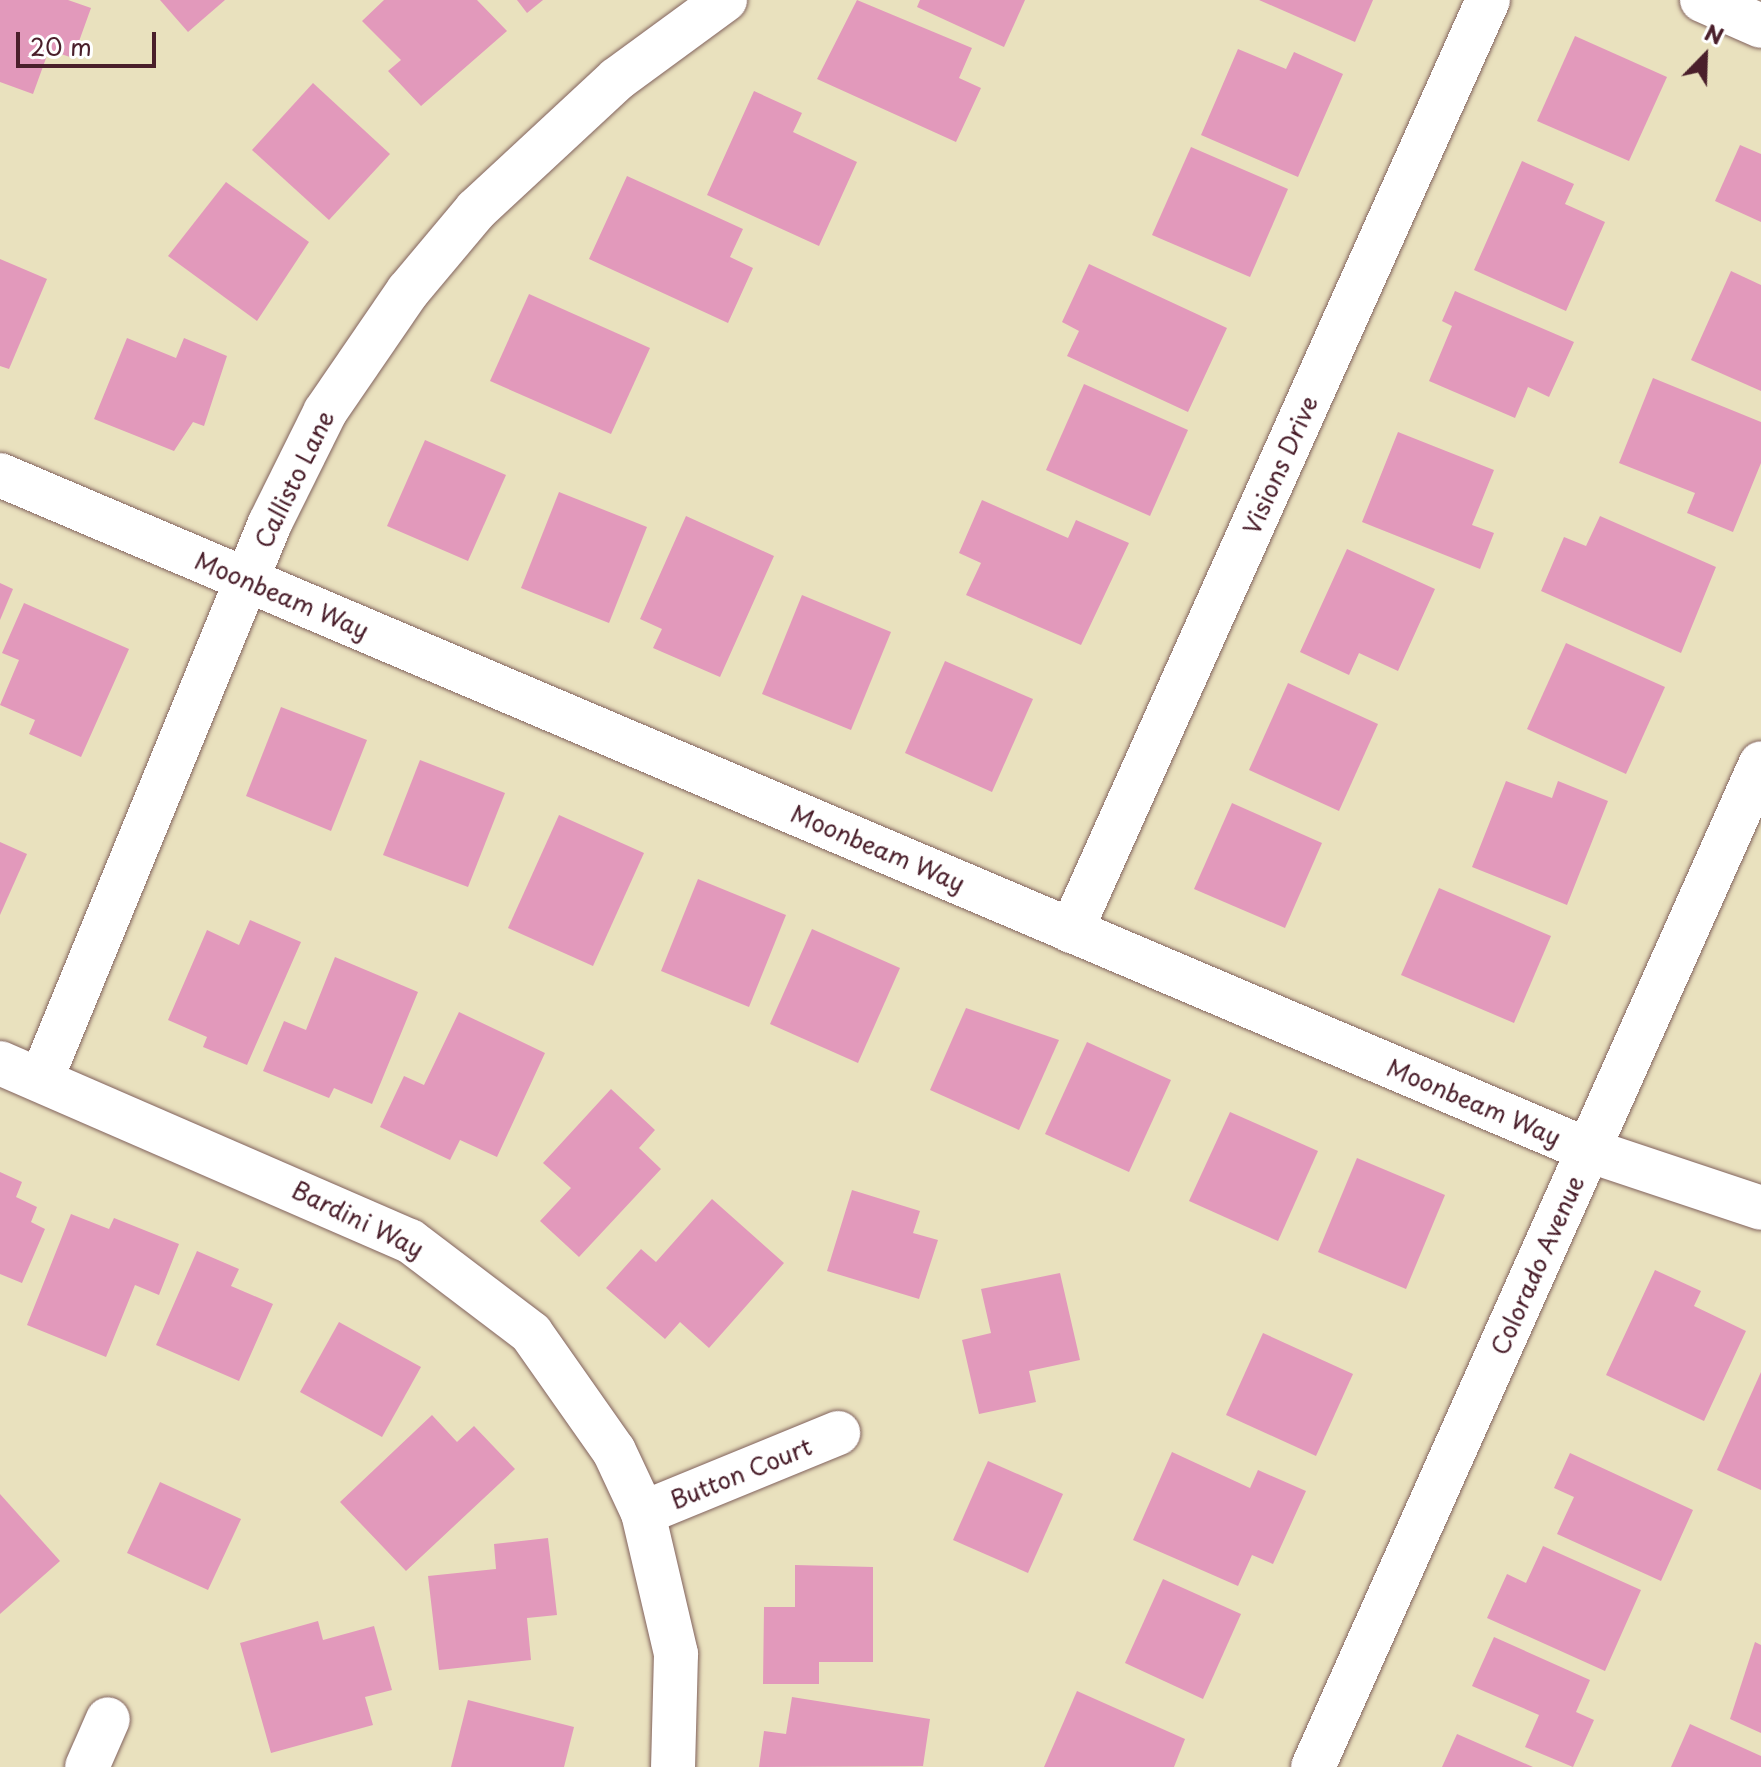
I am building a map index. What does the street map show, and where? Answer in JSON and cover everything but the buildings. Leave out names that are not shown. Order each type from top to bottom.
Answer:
[{"type":"street","name":"Callisto Lane","points":[[41,1080],[248,580],[325,412],[408,291],[541,145],[725,0]]},
{"type":"street","name":"Visions Drive","points":[[1071,931],[1488,0]]},
{"type":"street","points":[[1702,0],[1761,26]]},
{"type":"street","name":"Moonbeam Way","points":[[0,475],[1588,1150],[1761,1208]]},
{"type":"street","name":"Colorado Avenue","points":[[1313,1767],[1761,763]]},
{"type":"street","name":"Bardini Way","points":[[0,1063],[351,1211],[473,1283],[531,1333],[579,1394],[643,1513],[676,1654],[673,1767]]},
{"type":"street","name":"Button Court","points":[[643,1513],[838,1433]]},
{"type":"street","points":[[87,1767],[108,1719]]}]
